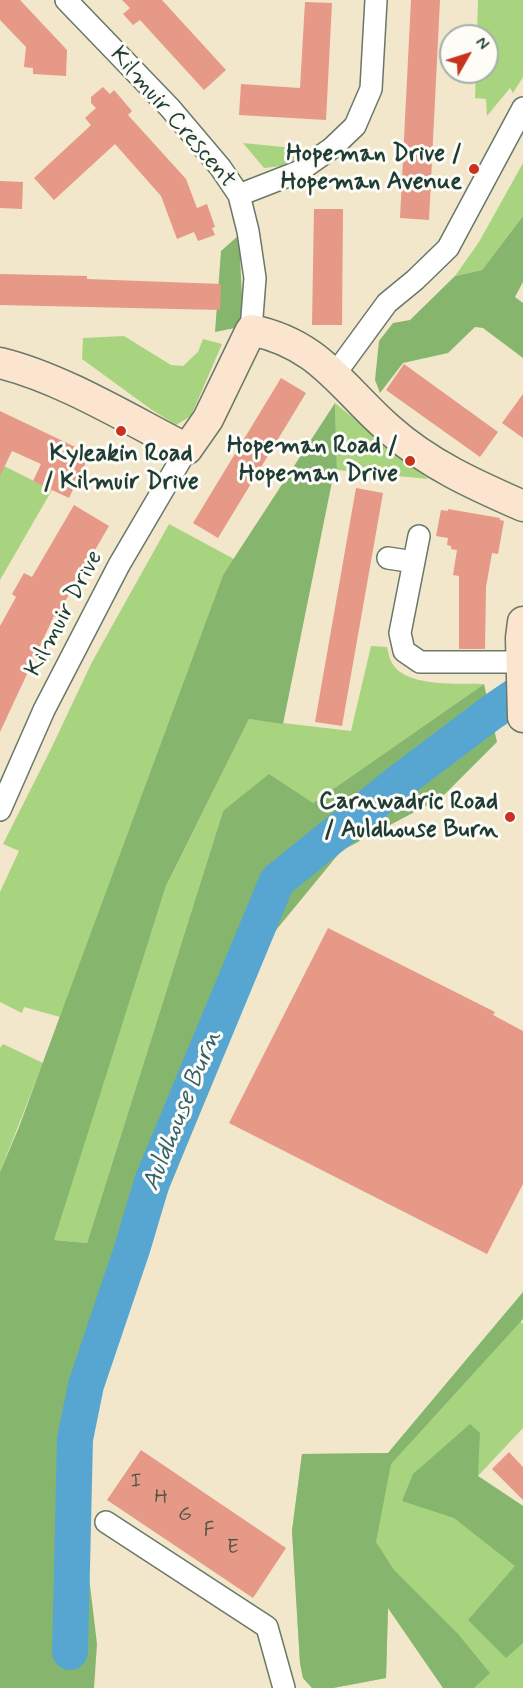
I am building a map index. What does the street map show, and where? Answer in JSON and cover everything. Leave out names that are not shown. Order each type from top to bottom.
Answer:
[{"type":"street","name":"Kilmuir Crescent","points":[[66,0],[170,108],[220,167],[239,195],[248,231],[255,278],[251,330],[208,419],[188,449]]},
{"type":"street","points":[[239,195],[298,172],[332,148],[355,126],[370,89],[376,0]]},
{"type":"street","points":[[335,374],[387,303],[448,248],[523,108]]},
{"type":"street","points":[[251,330],[271,334],[298,345],[335,374],[389,430],[436,465],[474,485],[523,506]]},
{"type":"street","points":[[0,363],[19,367],[64,386],[188,449]]},
{"type":"street","name":"Kilmuir Drive","points":[[0,810],[44,710],[119,565],[188,449]]},
{"type":"street","points":[[419,536],[400,633],[404,651],[420,662],[522,641],[523,717]]},
{"type":"street","points":[[388,558],[414,562]]},
{"type":"street","points":[[106,1522],[267,1627],[284,1688]]},
{"type":"green space","points":[[478,0],[523,0],[523,77],[513,93],[510,88],[487,116],[486,99],[475,98],[476,84],[499,84],[499,24],[477,24]]},
{"type":"green space","points":[[243,143],[313,150],[282,166],[264,168]]},
{"type":"green space","points":[[523,163],[523,216],[482,270],[455,276],[479,242]]},
{"type":"green space","points":[[523,216],[523,282],[515,297],[523,303],[523,358],[483,328],[475,327],[448,353],[403,363],[380,393],[375,380],[379,341],[393,323],[410,320],[455,276],[482,270]]},
{"type":"green space","points":[[239,235],[243,318],[235,328],[215,332],[221,251]]},
{"type":"green space","points":[[124,336],[171,365],[183,366],[198,352],[203,339],[222,344],[191,416],[176,425],[82,359],[83,338]]},
{"type":"green space","points":[[335,403],[428,479],[337,470]]},
{"type":"green space","points":[[335,403],[337,470],[333,477],[283,724],[249,719],[166,886],[54,1240],[87,1243],[223,811],[269,774],[313,803],[484,684],[497,742],[441,798],[341,851],[272,935],[90,1383],[86,1552],[97,1644],[94,1688],[0,1688],[0,1172],[19,1127],[223,575]]},
{"type":"green space","points":[[0,464],[52,490],[0,580]]},
{"type":"green space","points":[[169,524],[234,559],[223,575],[60,1017],[24,1007],[22,1013],[0,1002],[0,892],[19,851],[3,844],[92,662]]},
{"type":"green space","points":[[371,646],[387,647],[391,661],[397,670],[407,676],[432,682],[484,684],[313,803],[223,811],[87,1243],[53,1240],[166,886],[249,719],[351,731]]},
{"type":"green space","points":[[3,1044],[43,1063],[0,1172],[0,1048]]},
{"type":"green space","points":[[523,1292],[523,1319],[391,1464],[376,1542],[394,1570],[458,1634],[490,1673],[474,1688],[443,1688],[388,1608],[386,1678],[333,1688],[312,1688],[303,1678],[300,1663],[292,1531],[302,1454],[388,1453]]},
{"type":"green space","points":[[508,1310],[523,1324],[523,1428],[478,1476],[523,1506],[523,1688],[443,1688],[388,1608],[386,1678],[333,1688],[312,1688],[303,1678],[300,1663],[292,1531],[302,1454],[388,1453]]},
{"type":"green space","points":[[470,1424],[480,1433],[478,1476],[523,1506],[523,1643],[506,1658],[468,1620],[515,1566],[454,1518],[402,1501],[413,1474]]},
{"type":"building","points":[[0,0],[20,0],[67,50],[66,76],[33,74],[33,68],[24,67],[26,47],[0,20]]},
{"type":"building","points":[[122,0],[162,0],[226,70],[204,90],[140,20],[133,25],[123,14],[130,8]]},
{"type":"building","points":[[411,0],[440,0],[429,220],[400,218]]},
{"type":"building","points":[[305,2],[332,3],[326,120],[239,115],[241,84],[300,88]]},
{"type":"building","points":[[103,87],[110,94],[114,90],[132,111],[128,115],[186,179],[197,208],[207,204],[215,227],[212,228],[215,235],[198,241],[194,232],[177,239],[161,196],[115,144],[54,200],[34,178],[91,125],[85,118],[96,108],[91,103],[91,97]]},
{"type":"building","points":[[0,181],[23,182],[22,209],[0,208]]},
{"type":"building","points":[[314,209],[343,209],[342,325],[312,325]]},
{"type":"building","points":[[0,274],[87,276],[87,279],[221,284],[220,310],[0,305]]},
{"type":"building","points":[[404,364],[498,432],[480,457],[386,390]]},
{"type":"building","points":[[281,378],[306,393],[218,538],[193,523]]},
{"type":"building","points":[[523,394],[523,438],[502,423]]},
{"type":"building","points":[[0,411],[90,454],[69,498],[33,481],[41,464],[12,451],[0,476]]},
{"type":"building","points":[[356,488],[383,493],[342,726],[315,722]]},
{"type":"building","points":[[74,505],[109,526],[56,617],[54,616],[0,732],[0,626],[16,597],[12,594],[24,573],[32,577]]},
{"type":"building","points":[[448,509],[500,518],[504,521],[498,554],[492,553],[486,587],[485,649],[459,649],[459,576],[453,575],[457,550],[447,545],[448,538],[436,536],[441,510],[448,511]]},
{"type":"building","points":[[328,928],[495,1012],[493,1015],[523,1031],[523,1184],[487,1254],[229,1123]]},
{"type":"building","points":[[141,1450],[286,1548],[253,1598],[107,1500]]},
{"type":"building","points":[[509,1452],[523,1467],[523,1500],[492,1469]]},
{"type":"waterway","name":"Auldhouse Burn","points":[[70,1652],[75,1439],[86,1385],[152,1182],[277,881],[398,783],[523,691]]},
{"type":"place","name":"Hopeman Drive / Hopeman Avenue","points":[[474,169]]},
{"type":"place","name":"Kyleakin Road / Kilmuir Drive","points":[[121,431]]},
{"type":"place","name":"Hopeman Road / Hopeman Drive","points":[[410,461]]},
{"type":"place","name":"Carnwadric Road / Auldhouse Burn","points":[[510,817]]}]
